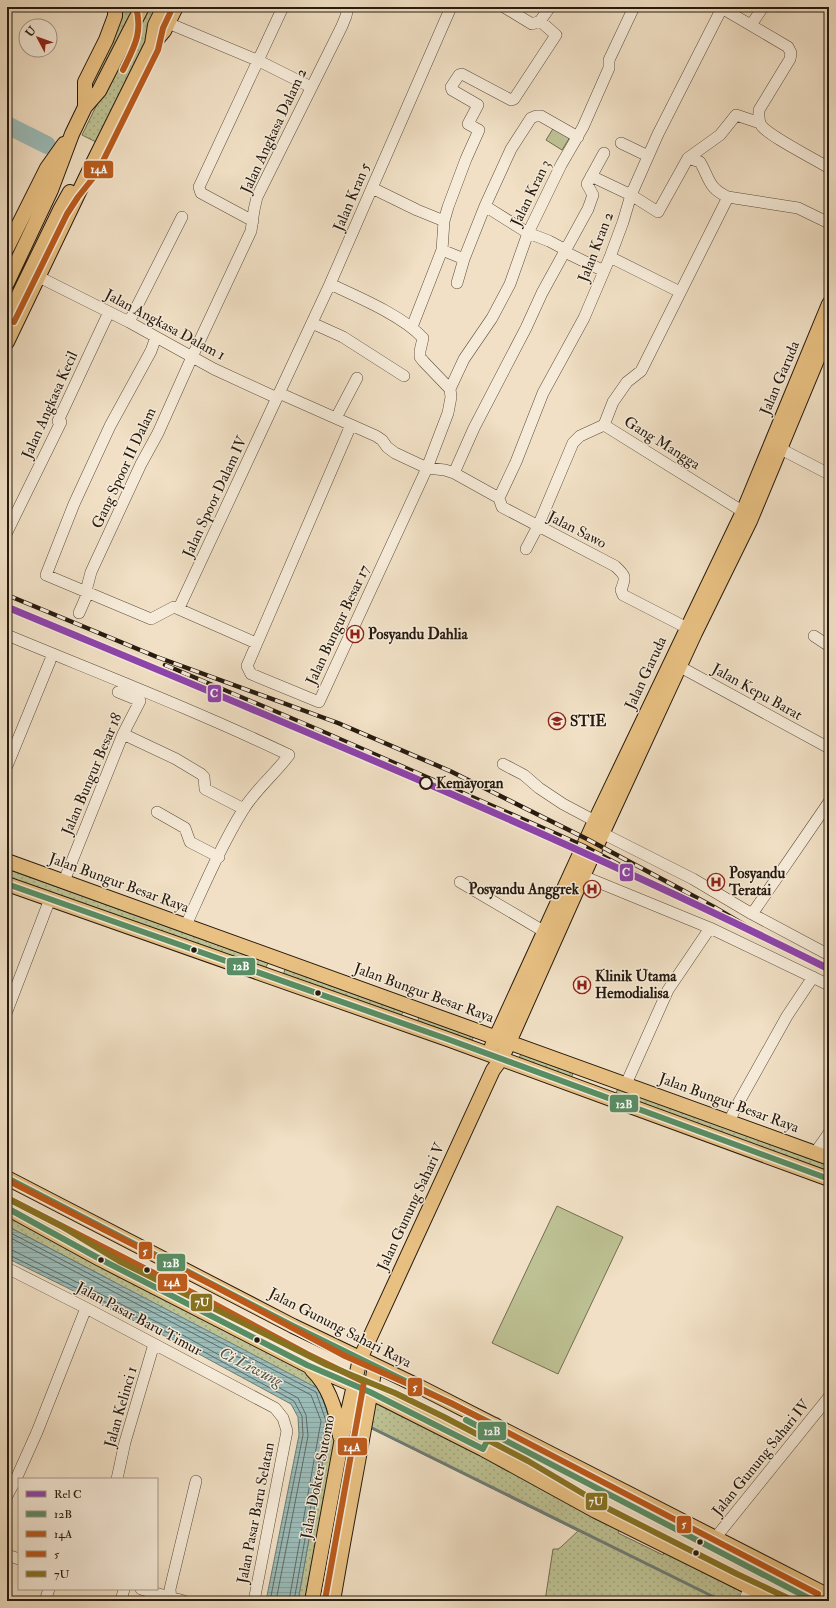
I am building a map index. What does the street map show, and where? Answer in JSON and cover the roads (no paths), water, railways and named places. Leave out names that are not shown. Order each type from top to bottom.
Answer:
[{"type":"main road","points":[[85,107],[86,82],[106,40],[115,16],[115,7]]},
{"type":"main road","points":[[7,283],[51,190],[72,134],[85,107],[99,91],[142,7]]},
{"type":"main road","points":[[151,46],[155,25],[164,7]]},
{"type":"main road","points":[[7,342],[151,46],[164,31],[176,7]]},
{"type":"main road","points":[[7,248],[47,168],[72,134]]},
{"type":"main road","points":[[7,319],[60,210],[71,192],[90,169]]},
{"type":"main road","name":"Jalan Garuda","points":[[495,1061],[545,932],[595,821],[675,664],[747,514],[828,312]]},
{"type":"main road","name":"Jalan Garuda","points":[[775,446],[829,331]]},
{"type":"main road","name":"Jalan Garuda","points":[[502,1040],[583,876],[675,664]]},
{"type":"main road","name":"Jalan Bungur Besar Raya","points":[[7,861],[829,1158]]},
{"type":"main road","points":[[7,884],[410,1026],[495,1061],[593,1092],[829,1179]]},
{"type":"main road","points":[[410,1026],[415,1008]]},
{"type":"main road","name":"Jalan Gunung Sahari V","points":[[360,1359],[495,1061]]},
{"type":"main road","points":[[593,1092],[601,1076]]},
{"type":"main road","name":"Jalan Gunung Sahari Raya","points":[[7,1178],[360,1359],[495,1425],[716,1537],[829,1596]]},
{"type":"main road","points":[[7,1208],[100,1259],[307,1365],[370,1392],[483,1449],[752,1596],[777,1601]]},
{"type":"main road","name":"Jalan Dokter Sutomo","points":[[312,1601],[349,1405],[360,1359]]},
{"type":"main road","points":[[307,1365],[319,1376],[330,1397],[342,1442]]},
{"type":"main road","points":[[333,1601],[375,1366]]},
{"type":"main road","points":[[483,1449],[495,1425]]},
{"type":"main road","points":[[330,1507],[349,1511]]},
{"type":"street","points":[[253,220],[201,193],[199,187],[283,7]]},
{"type":"street","name":"Jalan Angkasa Dalam 2","points":[[192,357],[251,231],[257,197],[342,26],[348,7]]},
{"type":"street","name":"Jalan Kran 5","points":[[278,396],[330,284],[451,7]]},
{"type":"street","points":[[504,7],[532,24],[540,21],[550,7]]},
{"type":"street","name":"Jalan Kran 3","points":[[450,389],[464,359],[492,318],[510,284],[528,233],[561,165],[578,137],[609,68],[609,60],[634,7]]},
{"type":"street","points":[[751,25],[763,7]]},
{"type":"street","points":[[721,8],[788,47],[791,53],[790,59],[760,110],[758,117],[760,123],[770,134],[829,168]]},
{"type":"street","name":"Jalan Kran 2","points":[[498,498],[516,462],[543,393],[584,318],[610,257],[631,195],[658,134],[721,8]]},
{"type":"street","points":[[412,327],[442,250],[444,221],[466,159],[479,130],[468,124],[478,105],[452,90],[451,87],[459,75],[462,74],[512,100],[556,35],[540,21]]},
{"type":"street","points":[[168,23],[259,61],[311,86]]},
{"type":"street","points":[[591,176],[631,195],[658,212],[688,158],[720,135],[736,115],[760,123]]},
{"type":"street","points":[[457,283],[464,259],[485,206],[512,149],[531,118],[541,116],[578,137]]},
{"type":"street","points":[[621,143],[648,156]]},
{"type":"street","points":[[454,473],[474,428],[526,328],[542,293],[593,198],[592,193],[587,186],[604,153]]},
{"type":"street","points":[[688,158],[700,162],[712,188],[720,193],[728,196],[798,208],[829,223]]},
{"type":"street","points":[[372,188],[417,210],[444,221]]},
{"type":"street","points":[[604,425],[613,402],[627,382],[641,371],[728,196]]},
{"type":"street","points":[[485,206],[528,233],[549,241],[604,271]]},
{"type":"street","points":[[129,322],[182,217]]},
{"type":"street","points":[[442,250],[464,259]]},
{"type":"street","points":[[610,257],[680,292]]},
{"type":"street","name":"Jalan Angkasa Dalam 1","points":[[39,277],[129,322],[214,370],[336,418],[382,440],[390,451],[427,468]]},
{"type":"street","points":[[330,284],[377,307],[412,327],[423,338],[420,357],[450,389]]},
{"type":"street","name":"Jalan Angkasa Kecil","points":[[7,532],[61,422],[58,421],[109,312]]},
{"type":"street","points":[[312,323],[343,337],[404,376]]},
{"type":"street","points":[[156,337],[151,350],[110,426],[74,504],[46,574],[151,619],[154,619],[161,613],[172,608],[179,608],[205,622],[256,643]]},
{"type":"street","name":"Gang Spoor II Dalam","points":[[79,613],[86,597],[91,572],[141,464],[158,433],[192,357]]},
{"type":"street","points":[[336,418],[357,378]]},
{"type":"street","name":"Jalan Bungur Besar 17","points":[[351,425],[246,666],[251,674],[319,702],[427,468],[448,413],[451,396],[450,389]]},
{"type":"street","name":"Jalan Spoor Dalam IV","points":[[179,608],[278,396]]},
{"type":"street","name":"Gang Mangga","points":[[526,549],[538,526],[573,443],[580,436],[604,425],[747,514]]},
{"type":"street","points":[[775,446],[829,474]]},
{"type":"street","name":"Jalan Sawo","points":[[427,468],[454,473],[498,498],[502,507],[615,566],[624,573],[625,580],[622,590],[623,595],[691,631]]},
{"type":"street","points":[[7,635],[189,710],[289,755],[244,809],[218,857],[186,925]]},
{"type":"street","points":[[814,636],[829,646]]},
{"type":"street","points":[[7,766],[50,661]]},
{"type":"street","name":"Jalan Kepu Barat","points":[[675,664],[829,748]]},
{"type":"street","name":"Jalan Bungur Besar 18","points":[[64,881],[123,734],[140,701],[118,692]]},
{"type":"street","points":[[123,734],[176,759],[201,774],[204,777],[205,789],[244,809]]},
{"type":"street","points":[[503,764],[524,775],[539,788],[595,821]]},
{"type":"street","points":[[752,914],[829,802]]},
{"type":"street","points":[[157,812],[185,828],[190,842],[218,857]]},
{"type":"street","points":[[602,833],[693,879],[752,914],[829,955]]},
{"type":"street","points":[[583,876],[710,928],[829,985]]},
{"type":"street","points":[[460,882],[545,932]]},
{"type":"street","points":[[7,1011],[50,899]]},
{"type":"street","points":[[626,1084],[668,990],[710,928]]},
{"type":"street","points":[[729,1122],[735,1108],[780,1027],[813,977]]},
{"type":"street","points":[[815,1153],[829,1133]]},
{"type":"street","name":"Jalan Pasar Baru Timur","points":[[7,1268],[275,1408],[283,1418],[287,1432]]},
{"type":"street","points":[[7,1496],[37,1432],[86,1308]]},
{"type":"street","name":"Jalan Kelinci 1","points":[[117,1478],[125,1442],[154,1344]]},
{"type":"street","name":"Jalan Gunung Sahari IV","points":[[716,1537],[829,1398]]},
{"type":"street","name":"Jalan Pasar Baru Selatan","points":[[254,1601],[287,1432]]},
{"type":"street","points":[[171,1599],[170,1589],[196,1481]]},
{"type":"street","points":[[7,1556],[18,1559]]},
{"type":"street","points":[[45,1601],[49,1590]]},
{"type":"street","points":[[121,1601],[124,1590]]},
{"type":"street","points":[[144,1590],[171,1599],[184,1601]]},
{"type":"water","name":"Ci Liwung","points":[[7,1226],[319,1389],[330,1420],[298,1601],[266,1601],[299,1435],[298,1417],[291,1404],[173,1340],[7,1258]]},
{"type":"waterway","points":[[7,125],[47,145]]},
{"type":"waterway","points":[[350,1417],[361,1423]]},
{"type":"waterway","points":[[368,1426],[722,1601]]},
{"type":"railway","points":[[7,595],[157,657],[338,723],[450,771],[587,839],[714,907],[760,934]]},
{"type":"railway","points":[[165,665],[319,730],[584,846],[676,895]]},
{"type":"rail line","name":"C","points":[[7,607],[318,737],[524,826],[626,872],[829,969]]},
{"type":"place","name":"Posyandu Dahlia","points":[[355,634]]},
{"type":"place","name":"STIE","points":[[557,721]]},
{"type":"place","name":"Kemayoran","points":[[426,783]]},
{"type":"place","name":"Posyandu Teratai","points":[[716,882]]},
{"type":"place","name":"Posyandu Anggrek","points":[[592,889]]},
{"type":"place","name":"Klinik Utama Hemodialisa","points":[[582,985]]}]
